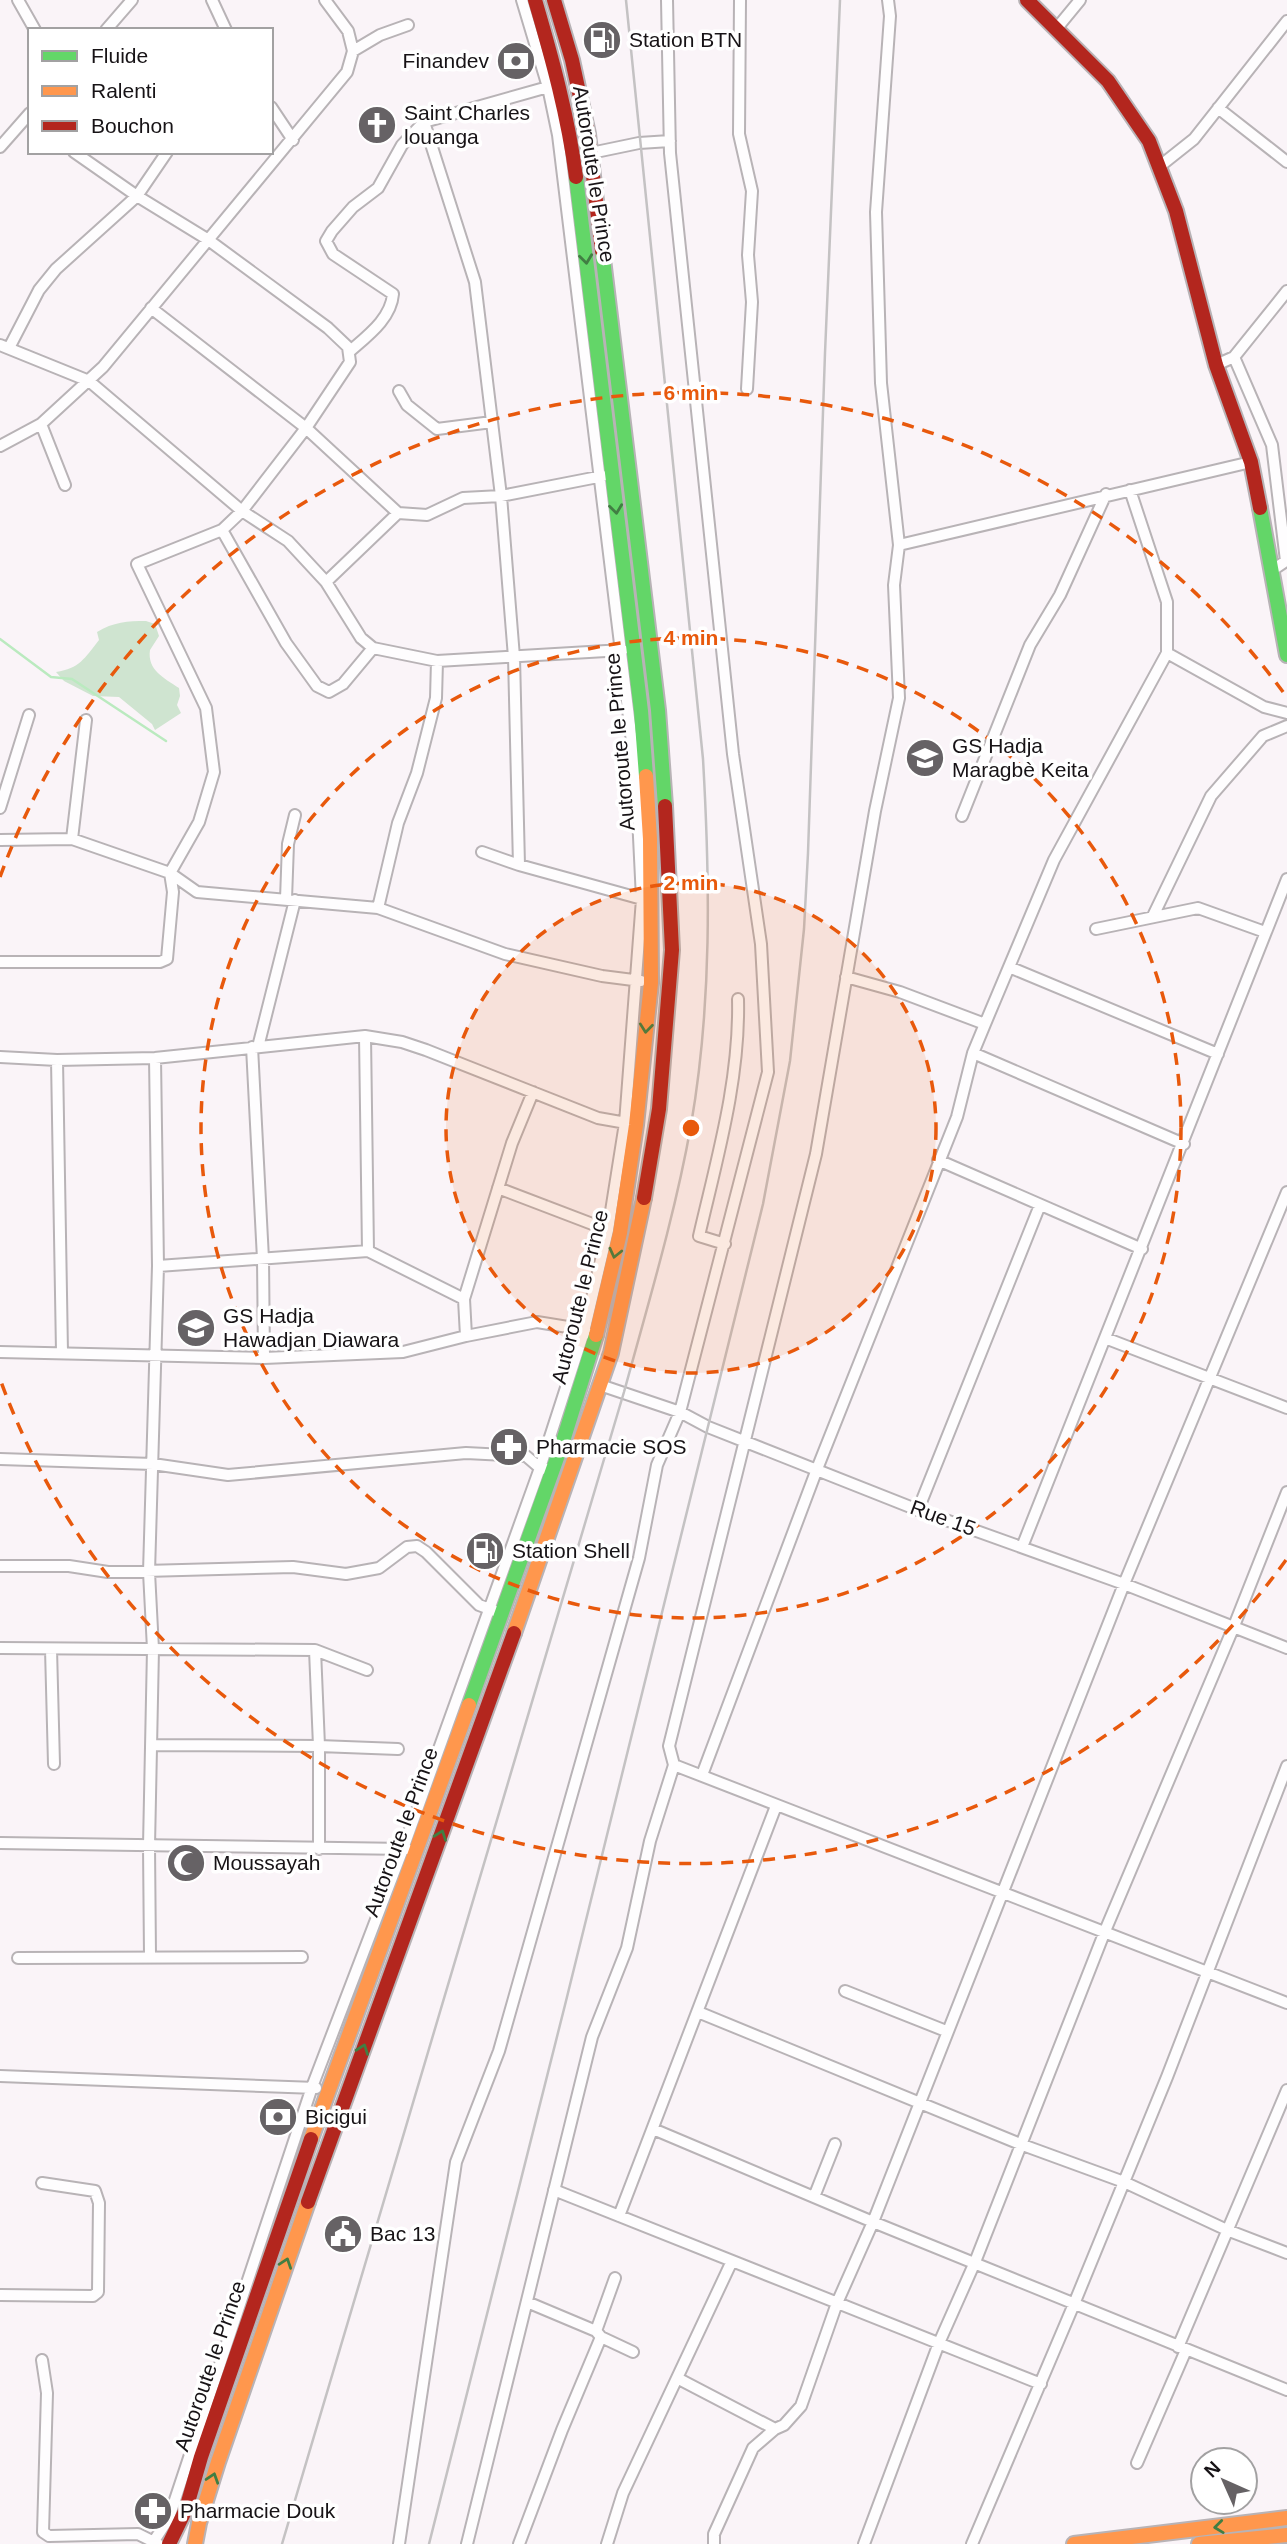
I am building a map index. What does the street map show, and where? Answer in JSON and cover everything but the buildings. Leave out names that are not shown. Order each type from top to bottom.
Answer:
[{"type":"main road","name":"Autoroute le Prince","points":[[159,2543],[186,2509],[201,2457],[410,1849],[546,1469],[620,1233],[644,981],[650,839],[641,712],[626,650],[605,475],[571,137],[554,64],[535,0]]},
{"type":"main road","name":"Autoroute le Prince","points":[[195,2544],[218,2462],[307,2202],[502,1668],[611,1353],[638,1237],[657,1122],[672,950],[668,838],[658,710],[591,153],[572,60],[554,0]]},
{"type":"main road","points":[[1027,0],[1108,81],[1149,141],[1160,166],[1176,211],[1216,365],[1251,462],[1287,654]]},
{"type":"main road","points":[[1074,2544],[1287,2518]]},
{"type":"main road","points":[[1199,2544],[1254,2541],[1287,2535]]},
{"type":"street","points":[[18,0],[35,28]]},
{"type":"street","points":[[108,28],[132,0]]},
{"type":"street","points":[[212,0],[225,28]]},
{"type":"street","points":[[0,446],[41,424],[89,381],[293,140],[347,72],[353,51],[348,31],[325,0]]},
{"type":"street","points":[[151,308],[306,428],[398,513],[427,514],[463,498],[501,496],[605,475],[558,135],[548,87],[522,0]]},
{"type":"street","points":[[399,2544],[456,2162],[499,2052],[639,1558],[656,1465],[680,1412],[768,1072],[761,944],[733,754],[670,141],[667,0]]},
{"type":"street","points":[[740,0],[739,134],[752,191],[748,255],[752,302],[747,389]]},
{"type":"street","points":[[467,2544],[592,2037],[627,1948],[650,1841],[674,1765],[669,1746],[817,1154],[875,811],[899,698],[894,585],[899,545],[880,383],[876,212],[890,16],[888,0]]},
{"type":"street","points":[[1057,28],[1080,0]]},
{"type":"street","points":[[1160,166],[1194,139],[1287,21]]},
{"type":"street","points":[[353,51],[380,35],[408,25]]},
{"type":"street","points":[[349,352],[392,308],[393,294],[333,254],[326,241],[332,230],[352,208],[378,188],[402,145],[424,122],[548,87]]},
{"type":"street","points":[[1218,108],[1287,162]]},
{"type":"street","points":[[273,110],[293,140]]},
{"type":"street","points":[[0,147],[28,117]]},
{"type":"street","points":[[424,122],[475,282],[501,496],[514,657],[519,864]]},
{"type":"street","points":[[591,153],[639,143],[670,141]]},
{"type":"street","points":[[0,962],[164,962],[167,959],[173,892],[170,873],[199,822],[214,772],[206,708],[137,564],[222,530],[242,511],[306,428],[350,362],[348,347],[328,328],[207,239],[137,196],[77,154]]},
{"type":"street","points":[[0,840],[72,839],[170,873],[197,892],[378,908],[505,954],[602,976],[644,981],[636,775],[626,650],[437,662],[373,648],[361,638],[326,582],[288,541],[242,511],[89,381],[5,346],[55,269],[137,196],[166,154]]},
{"type":"street","points":[[1216,365],[1234,357],[1287,291]]},
{"type":"street","points":[[1234,357],[1272,445],[1286,561],[1271,571]]},
{"type":"street","points":[[399,391],[407,405],[437,429],[492,422]]},
{"type":"street","points":[[41,424],[65,485]]},
{"type":"street","points":[[899,545],[1106,494],[1251,462]]},
{"type":"street","points":[[702,1775],[817,1469],[957,1117],[973,1053],[985,1024],[1054,860],[1167,653],[1167,602],[1130,490]]},
{"type":"street","points":[[962,816],[1030,645],[1060,595],[1106,494]]},
{"type":"street","points":[[326,582],[398,513]]},
{"type":"street","points":[[222,530],[286,643],[317,686],[329,692],[343,684],[373,648]]},
{"type":"street","points":[[1167,653],[1264,706],[1287,713]]},
{"type":"street","points":[[378,908],[398,823],[417,773],[436,698],[437,662]]},
{"type":"street","points":[[0,808],[29,715]]},
{"type":"street","points":[[72,839],[86,720]]},
{"type":"street","points":[[1153,916],[1211,796],[1263,736],[1287,726]]},
{"type":"street","points":[[264,1358],[255,1047],[291,900],[288,844],[295,815]]},
{"type":"street","points":[[482,852],[642,899]]},
{"type":"street","points":[[1022,1547],[1286,885]]},
{"type":"street","points":[[1096,929],[1198,908],[1265,932]]},
{"type":"street","points":[[1009,967],[1218,1054]]},
{"type":"street","points":[[846,977],[900,992],[985,1024]]},
{"type":"street","points":[[725,1244],[699,1236],[731,1096],[739,1031],[738,999]]},
{"type":"street","points":[[365,1036],[368,1251]]},
{"type":"street","points":[[0,1057],[57,1060],[155,1058],[365,1036],[402,1042],[598,1118],[631,1124],[608,1230],[590,1334],[574,1328],[537,1322],[403,1352],[264,1358],[0,1352]]},
{"type":"street","points":[[973,1053],[1184,1143]]},
{"type":"street","points":[[150,1956],[153,1649],[149,1572],[158,1266],[155,1058]]},
{"type":"street","points":[[57,1060],[62,1352]]},
{"type":"street","points":[[466,1336],[464,1299],[512,1143],[533,1092]]},
{"type":"street","points":[[938,1160],[1142,1248]]},
{"type":"street","points":[[498,1188],[608,1230]]},
{"type":"street","points":[[714,2544],[714,2534],[753,2448],[775,2429],[784,2425],[801,2406],[837,2303],[873,2222],[1124,1584],[1287,1192]]},
{"type":"street","points":[[919,1510],[1040,1205]]},
{"type":"street","points":[[158,1266],[368,1251],[464,1299]]},
{"type":"street","points":[[1105,1338],[1287,1408]]},
{"type":"street","name":"Rue 15","points":[[600,1385],[680,1412],[708,1427],[919,1510],[1124,1584],[1287,1648]]},
{"type":"street","points":[[0,1459],[153,1464],[228,1475],[466,1453],[526,1456],[546,1469]]},
{"type":"street","points":[[864,2544],[939,2343],[975,2262],[1105,1931],[1234,1626],[1287,1492]]},
{"type":"street","points":[[0,1566],[69,1566],[108,1573],[293,1567],[346,1574],[379,1568],[407,1547],[417,1546],[479,1605],[496,1611]]},
{"type":"street","points":[[0,1648],[315,1650],[367,1670]]},
{"type":"street","points":[[51,1649],[54,1764]]},
{"type":"street","points":[[315,1650],[319,1849]]},
{"type":"street","points":[[152,1745],[398,1749]]},
{"type":"street","points":[[674,1765],[1287,2003]]},
{"type":"street","points":[[972,2544],[1124,2182],[1209,1972],[1287,1766]]},
{"type":"street","points":[[619,2216],[776,1806]]},
{"type":"street","points":[[0,1843],[410,1849],[312,2087],[159,2543],[138,2534],[49,2536],[43,2532],[47,2393],[42,2360]]},
{"type":"street","points":[[18,1958],[302,1957]]},
{"type":"street","points":[[845,1991],[946,2031]]},
{"type":"street","points":[[698,2012],[1020,2144],[1124,2182],[1227,2230],[1287,2253]]},
{"type":"street","points":[[0,2076],[312,2087],[328,2091]]},
{"type":"street","points":[[1137,2463],[1227,2230],[1287,2090]]},
{"type":"street","points":[[653,2129],[873,2222],[1287,2390]]},
{"type":"street","points":[[814,2197],[835,2144]]},
{"type":"street","points":[[0,2294],[93,2296],[98,2292],[99,2203],[94,2191],[42,2183]]},
{"type":"street","points":[[554,2190],[1041,2384]]},
{"type":"street","points":[[607,2544],[623,2493],[732,2261]]},
{"type":"street","points":[[519,2544],[598,2334],[615,2278]]},
{"type":"street","points":[[527,2302],[633,2352]]},
{"type":"street","points":[[677,2378],[775,2429]]},
{"type":"street","points":[[1254,2541],[1258,2522]]},
{"type":"green space","points":[[146,621],[155,624],[159,636],[150,650],[151,663],[158,673],[179,688],[180,696],[177,705],[181,713],[155,730],[152,724],[119,697],[93,696],[64,681],[56,672],[81,662],[99,640],[97,632],[121,623]]},
{"type":"waterway","points":[[0,639],[51,677],[72,679],[166,741]]},
{"type":"railway","points":[[282,2544],[624,1392],[677,1192],[698,1080],[708,942],[703,759],[626,0]]},
{"type":"railway","points":[[429,2544],[763,1204],[790,1061],[804,929],[808,853],[840,0]]},
{"type":"traffic: fast","points":[[576,177],[641,711],[646,776]]},
{"type":"traffic: fast","points":[[602,251],[658,710],[665,806]]},
{"type":"traffic: fast","points":[[1260,508],[1287,655]]},
{"type":"traffic: fast","points":[[469,1705],[563,1441],[596,1335]]},
{"type":"traffic: slow","points":[[596,1335],[620,1233],[636,1125],[651,983],[650,839],[646,776]]},
{"type":"traffic: slow","points":[[514,1633],[611,1353],[644,1198]]},
{"type":"traffic: slow","points":[[311,2139],[469,1705]]},
{"type":"traffic: slow","points":[[195,2544],[218,2462],[308,2202]]},
{"type":"traffic: slow","points":[[1074,2544],[1287,2518]]},
{"type":"traffic: slow","points":[[1199,2544],[1287,2535]]},
{"type":"traffic: jam","points":[[535,0],[559,87],[576,177]]},
{"type":"traffic: jam","points":[[554,0],[572,60],[588,134],[602,251]]},
{"type":"traffic: jam","points":[[1027,0],[1108,81],[1149,141],[1176,211],[1216,365],[1251,462],[1260,508]]},
{"type":"traffic: jam","points":[[644,1198],[659,1109],[672,950],[665,806]]},
{"type":"traffic: jam","points":[[308,2202],[514,1633]]},
{"type":"traffic: jam","points":[[169,2544],[186,2509],[201,2457],[311,2139]]},
{"type":"place","name":"Station BTN","points":[[602,40]]},
{"type":"place","name":"Finandev","points":[[516,61]]},
{"type":"place","name":"Saint Charles louanga","points":[[377,125]]},
{"type":"place","name":"GS Hadja Maragbè Keita","points":[[925,758]]},
{"type":"place","name":"GS Hadja Hawadjan Diawara","points":[[196,1328]]},
{"type":"place","name":"Pharmacie SOS","points":[[509,1447]]},
{"type":"place","name":"Station Shell","points":[[485,1551]]},
{"type":"place","name":"Moussayah","points":[[186,1863]]},
{"type":"place","name":"Bicigui","points":[[278,2117]]},
{"type":"place","name":"Bac 13","points":[[343,2234]]},
{"type":"place","name":"Pharmacie Douk","points":[[153,2511]]}]
